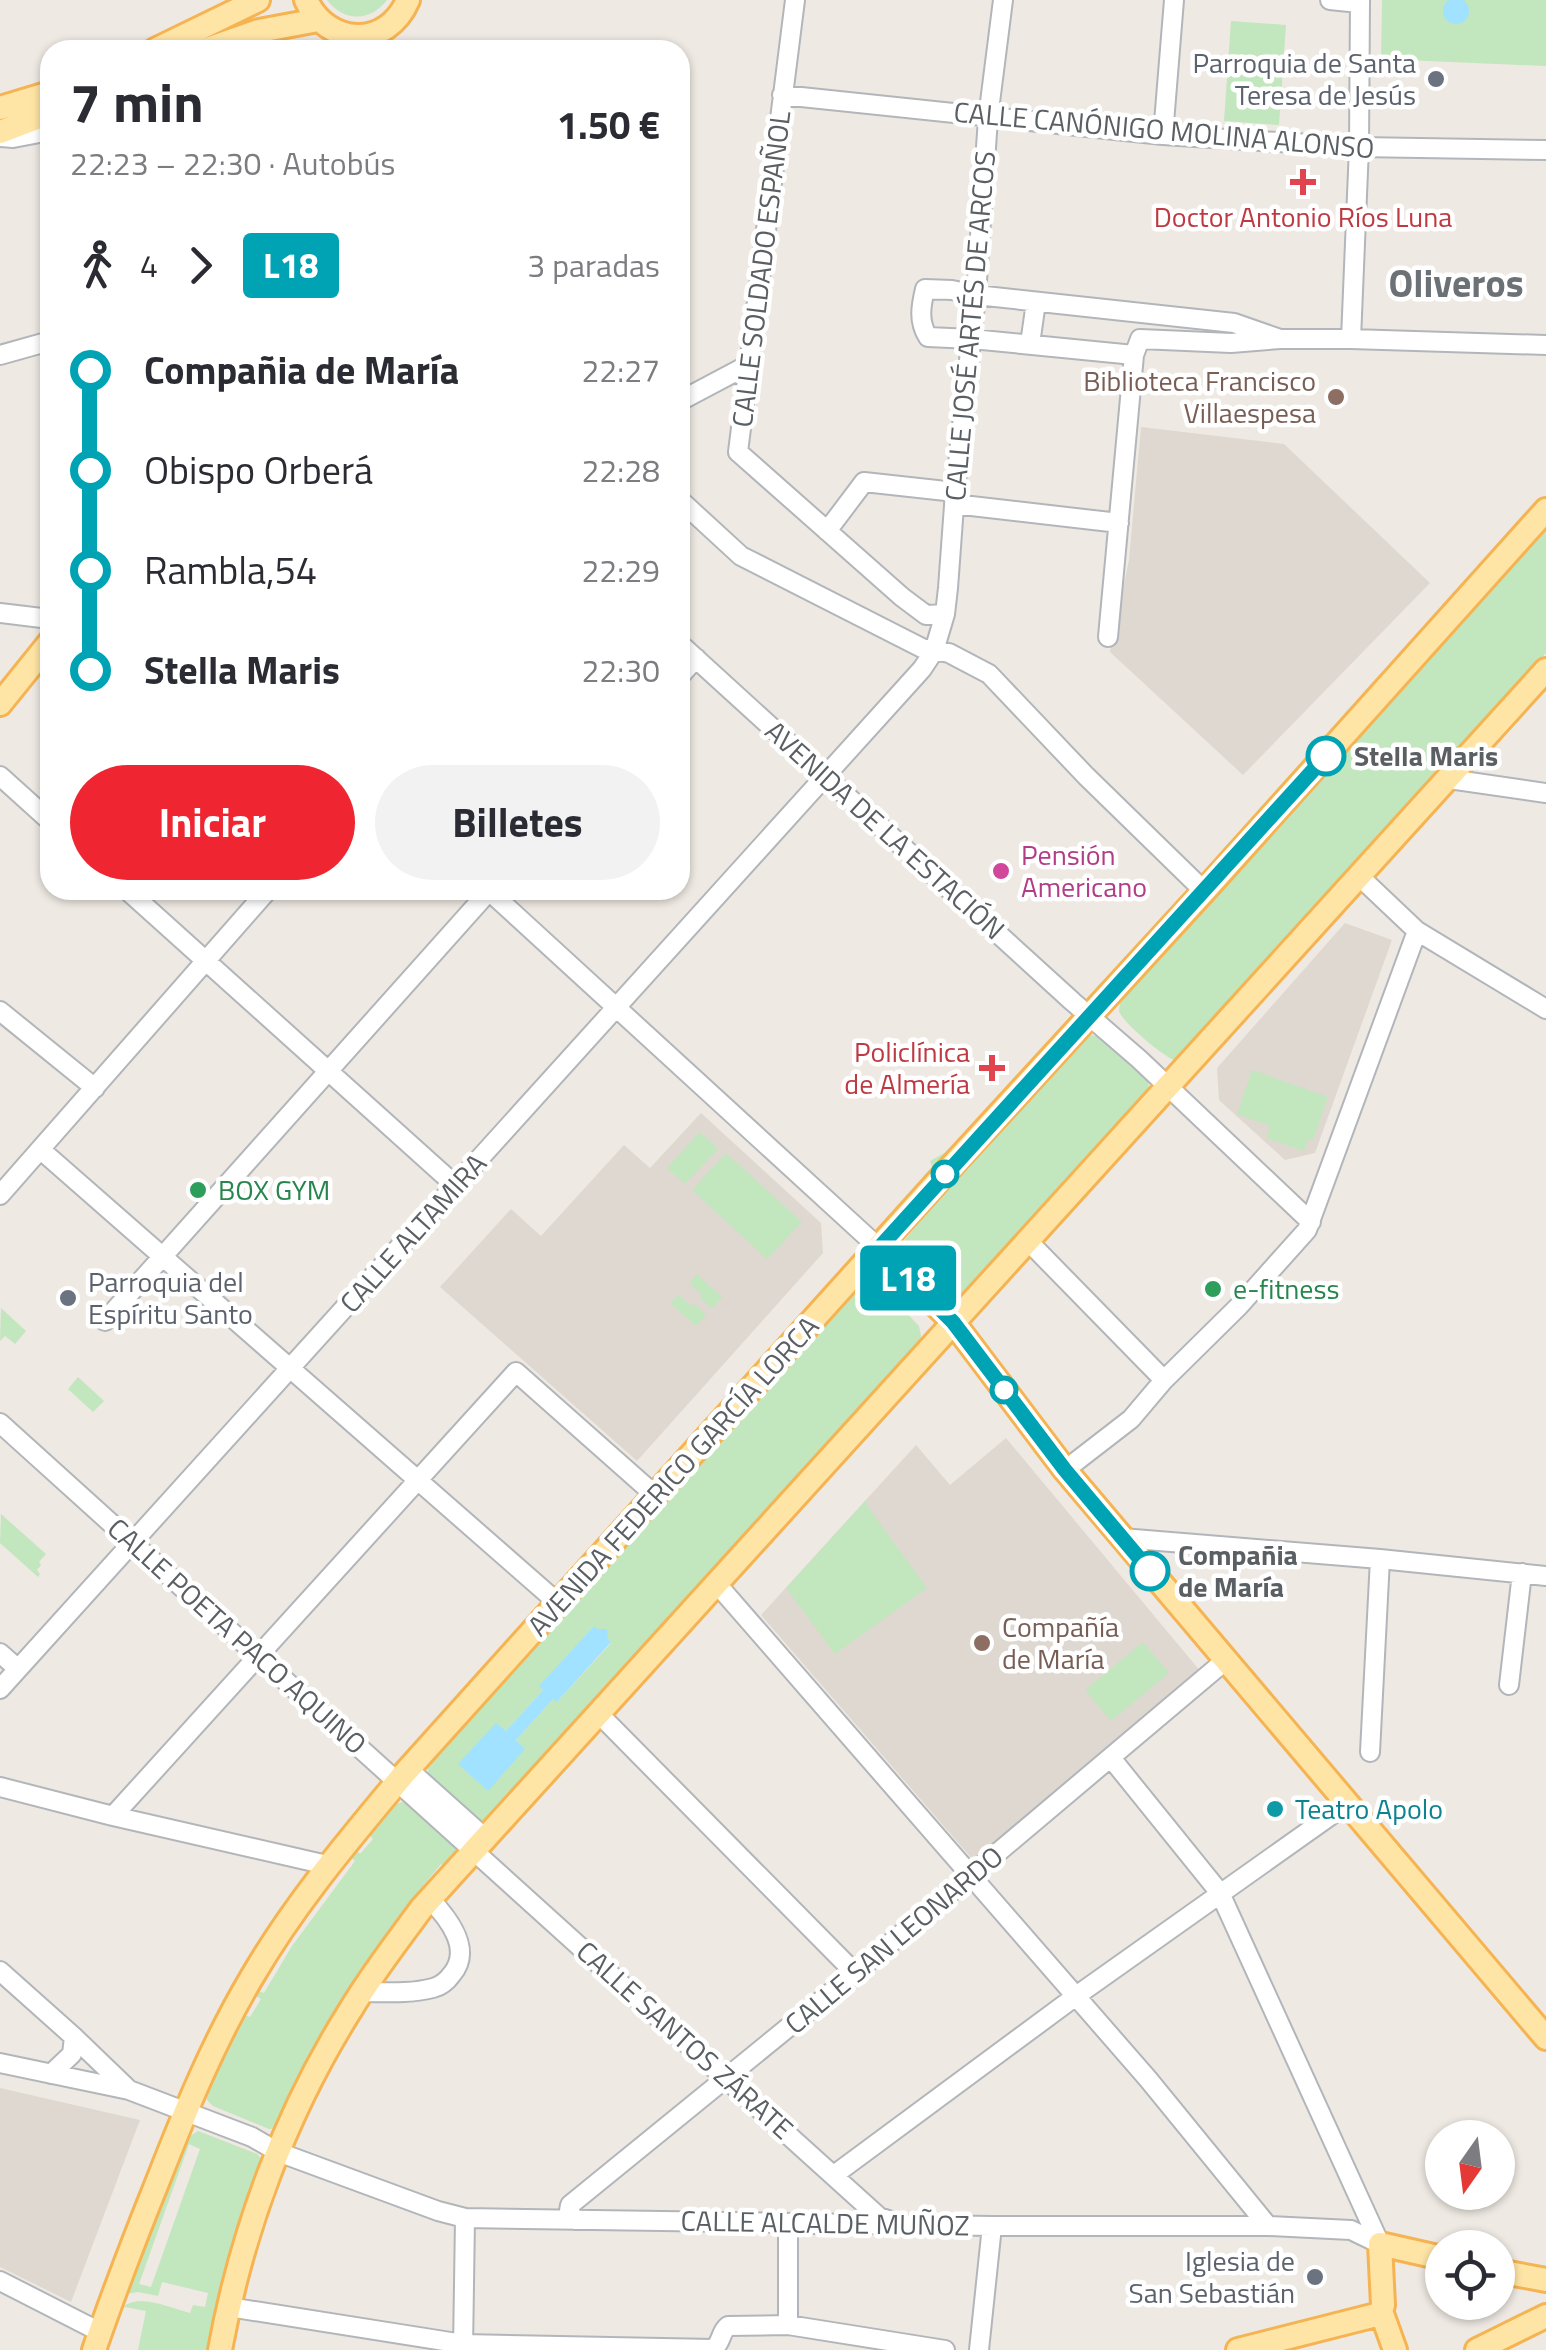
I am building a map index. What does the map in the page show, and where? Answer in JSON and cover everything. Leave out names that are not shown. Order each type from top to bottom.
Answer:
[{"type":"main road","points":[[176,40],[258,0]]},
{"type":"main road","points":[[233,40],[259,31],[325,26],[381,39],[408,0]]},
{"type":"main road","points":[[0,108],[40,96]]},
{"type":"main road","points":[[0,135],[40,117]]},
{"type":"main road","name":"AVENIDA FEDERICO GARCÍA LORCA","points":[[95,2344],[184,2110],[209,2056],[276,1937],[327,1865],[403,1775],[1546,510]]},
{"type":"main road","points":[[0,704],[40,654]]},
{"type":"main road","points":[[220,2350],[246,2245],[278,2152],[315,2072],[362,1992],[430,1899],[1546,670]]},
{"type":"main road","points":[[879,1248],[953,1322],[1065,1470],[1546,2038]]},
{"type":"main road","points":[[1394,2350],[1381,2311],[1380,2244],[1425,2254]]},
{"type":"main road","points":[[1515,2275],[1545,2282]]},
{"type":"main road","points":[[1238,2350],[1381,2311]]},
{"type":"main road","points":[[1477,2350],[1546,2316]]},
{"type":"street","name":"CALLE SOLDADO ESPAÑOL","points":[[796,0],[738,452],[902,598],[926,615],[944,614]]},
{"type":"street","name":"CALLE JOSÉ ARTÉS DE ARCOS","points":[[934,651],[944,614],[1002,0]]},
{"type":"street","points":[[1163,135],[1174,0]]},
{"type":"street","points":[[1330,0],[1359,2],[1359,148],[1351,339]]},
{"type":"street","name":"CALLE CANÓNIGO MOLINA ALONSO","points":[[782,94],[1163,135],[1359,148],[1546,150]]},
{"type":"street","points":[[0,135],[13,138],[40,133]]},
{"type":"street","points":[[1280,339],[1234,323],[976,296],[952,290],[925,289],[920,310],[922,329],[928,337],[1030,344],[1137,347],[1351,339],[1546,345]]},
{"type":"street","points":[[1030,344],[1036,302]]},
{"type":"street","points":[[1108,638],[1142,313]]},
{"type":"street","points":[[0,355],[40,343]]},
{"type":"street","points":[[690,396],[748,365]]},
{"type":"street","points":[[827,530],[864,482],[1119,522]]},
{"type":"street","points":[[690,509],[740,556],[922,648],[949,653],[989,674],[1204,891]]},
{"type":"street","points":[[888,631],[902,598]]},
{"type":"street","points":[[0,613],[40,618]]},
{"type":"street","name":"CALLE ALTAMIRA","points":[[0,1689],[922,669],[934,651]]},
{"type":"street","name":"AVENIDA DE LA ESTACIÓN","points":[[690,653],[1168,1086],[1311,1222]]},
{"type":"street","points":[[690,665],[696,658]]},
{"type":"street","points":[[0,776],[40,812]]},
{"type":"street","points":[[1449,780],[1546,793]]},
{"type":"street","points":[[1360,876],[1417,931],[1546,1009]]},
{"type":"street","points":[[138,900],[455,1186]]},
{"type":"street","points":[[0,1195],[259,900]]},
{"type":"street","points":[[105,1321],[480,900]]},
{"type":"street","points":[[500,900],[879,1248]]},
{"type":"street","points":[[1065,1470],[1131,1419],[1307,1230],[1417,931]]},
{"type":"street","points":[[0,1011],[95,1088]]},
{"type":"street","points":[[41,1150],[558,1603]]},
{"type":"street","points":[[1295,1206],[1322,1191]]},
{"type":"street","points":[[1028,1241],[1164,1380]]},
{"type":"street","points":[[113,1816],[516,1372],[656,1496]]},
{"type":"street","name":"CALLE POETA PACO AQUINO","points":[[0,1423],[259,1655],[480,1844]]},
{"type":"street","points":[[1122,1538],[1546,1576]]},
{"type":"street","points":[[1370,1752],[1380,1559]]},
{"type":"street","points":[[1509,1685],[1522,1573]]},
{"type":"street","points":[[716,1584],[1160,2093],[1268,2226]]},
{"type":"street","points":[[0,1653],[18,1669]]},
{"type":"street","name":"CALLE SAN LEONARDO","points":[[575,2220],[570,2205],[972,1876],[1226,1660]]},
{"type":"street","points":[[598,1713],[855,1973]]},
{"type":"street","points":[[1111,1758],[1220,1893],[1380,2244]]},
{"type":"street","points":[[0,1787],[327,1865]]},
{"type":"street","points":[[834,2176],[1076,1996],[1347,1804]]},
{"type":"street","name":"CALLE SANTOS ZÁRATE","points":[[480,1844],[834,2176],[867,2216],[899,2224]]},
{"type":"street","points":[[362,1992],[433,1988],[446,1982],[458,1967],[460,1947],[454,1929],[430,1899]]},
{"type":"street","points":[[0,1971],[128,2090]]},
{"type":"street","points":[[50,2074],[72,2054],[74,2037]]},
{"type":"street","name":"CALLE ALCALDE MUÑOZ","points":[[0,2063],[128,2090],[252,2138],[278,2152],[465,2218],[788,2224],[867,2216]]},
{"type":"street","points":[[463,2347],[465,2218]]},
{"type":"street","points":[[788,2224],[788,2325]]},
{"type":"street","name":"CALLE ALCALDE MUÑOZ","points":[[899,2224],[1268,2226],[1351,2230],[1380,2244]]},
{"type":"street","points":[[979,2350],[992,2226]]},
{"type":"street","points":[[0,2281],[95,2344]]},
{"type":"street","points":[[229,2307],[463,2347],[713,2349],[725,2328],[734,2325],[788,2325],[945,2350]]},
{"type":"shaded area","points":[[1141,427],[1284,444],[1430,583],[1243,775],[1110,652],[1129,560]]},
{"type":"shaded area","points":[[1345,923],[1392,940],[1315,1153],[1285,1160],[1219,1100],[1217,1068]]},
{"type":"shaded area","points":[[701,1113],[821,1223],[823,1253],[637,1461],[440,1287],[511,1209],[541,1236],[624,1145],[650,1168]]},
{"type":"shaded area","name":"Compañía de María","points":[[1006,1438],[1201,1672],[974,1861],[761,1615],[916,1445],[950,1485]]},
{"type":"shaded area","points":[[0,2088],[140,2120],[71,2302],[0,2267]]},
{"type":"green space","points":[[327,0],[387,0],[373,12],[357,16],[341,12]]},
{"type":"green space","points":[[1382,0],[1546,0],[1546,66],[1381,59]]},
{"type":"green space","points":[[1231,21],[1286,25],[1279,125],[1224,121]]},
{"type":"green space","points":[[1546,527],[1546,653],[1177,1059],[1161,1052],[1127,1023],[1119,1011],[1120,1003]]},
{"type":"green space","points":[[1088,1035],[1105,1040],[1120,1051],[1148,1078],[1149,1089],[959,1298],[949,1301],[901,1254],[903,1242],[942,1196],[930,1161],[1018,1112]]},
{"type":"green space","points":[[1252,1070],[1328,1097],[1313,1140],[1308,1139],[1304,1151],[1266,1138],[1270,1126],[1237,1114]]},
{"type":"green space","points":[[700,1132],[718,1149],[685,1184],[667,1168]]},
{"type":"green space","points":[[726,1153],[802,1222],[767,1259],[692,1190]]},
{"type":"green space","points":[[697,1274],[722,1297],[712,1309],[689,1283]]},
{"type":"green space","points":[[864,1285],[881,1286],[919,1326],[918,1345],[487,1821],[475,1821],[429,1780],[428,1768]],"holes":[[[593,1627],[611,1643],[516,1740],[525,1748],[495,1723],[506,1731]]]},
{"type":"green space","points":[[678,1295],[706,1315],[696,1326],[670,1303]]},
{"type":"green space","points":[[1,1308],[26,1331],[15,1344],[5,1336],[0,1341]]},
{"type":"green space","points":[[78,1377],[104,1401],[93,1412],[68,1389]]},
{"type":"green space","points":[[866,1500],[927,1588],[835,1654],[786,1588]]},
{"type":"green space","points":[[1,1514],[46,1554],[39,1562],[38,1577],[0,1543]]},
{"type":"green space","points":[[1143,1642],[1169,1673],[1111,1721],[1085,1690]]},
{"type":"green space","points":[[410,1804],[456,1847],[457,1855],[446,1868],[441,1864],[414,1897],[418,1901],[327,2036],[322,2034],[312,2051],[317,2054],[277,2128],[269,2129],[213,2106],[207,2100],[207,2092],[245,2015],[250,2017],[261,1999],[256,1996],[259,1991],[264,1993],[292,1946],[355,1861],[350,1856],[356,1850],[360,1854],[373,1839],[368,1834],[394,1805]]},
{"type":"green space","points":[[198,2131],[257,2154],[263,2160],[262,2172],[257,2170],[242,2215],[207,2350],[138,2350],[146,2311],[125,2307],[120,2310],[126,2304],[153,2302],[190,2313],[193,2305],[205,2307],[208,2293],[162,2282],[158,2296],[126,2294],[187,2138]],"holes":[[[189,2144],[200,2149],[151,2287],[139,2284]]]},
{"type":"water","points":[[1451,-1],[1461,-1],[1468,6],[1468,16],[1461,23],[1451,23],[1444,16],[1444,6]]},
{"type":"water","points":[[594,1626],[607,1629],[611,1642],[516,1740],[525,1749],[488,1791],[458,1764],[496,1723],[506,1731],[543,1690],[539,1686]]},
{"type":"bus line","name":"L18","points":[[1150,1571],[1065,1470],[953,1322],[879,1248],[1326,756]]},
{"type":"place","name":"Parroquia de Santa Teresa de Jesús","points":[[1436,79]]},
{"type":"place","name":"Doctor Antonio Ríos Luna","points":[[1303,182]]},
{"type":"place","name":"Biblioteca Francisco Villaespesa","points":[[1336,397]]},
{"type":"place","name":"Stella Maris","points":[[1326,756]]},
{"type":"place","name":"Pensión Americano","points":[[1001,871]]},
{"type":"place","name":"Policlínica de Almería","points":[[992,1068]]},
{"type":"place","name":"BOX GYM","points":[[198,1190]]},
{"type":"place","name":"e-fitness","points":[[1213,1289]]},
{"type":"place","name":"Parroquia del Espíritu Santo","points":[[68,1298]]},
{"type":"place","name":"Compañia de María","points":[[1150,1571]]},
{"type":"place","name":"Compañía de María","points":[[982,1643]]},
{"type":"place","name":"Teatro Apolo","points":[[1275,1809]]},
{"type":"place","name":"Iglesia de San Sebastián","points":[[1315,2277]]},
{"type":"district","name":"Oliveros","points":[[1456,284]]}]
